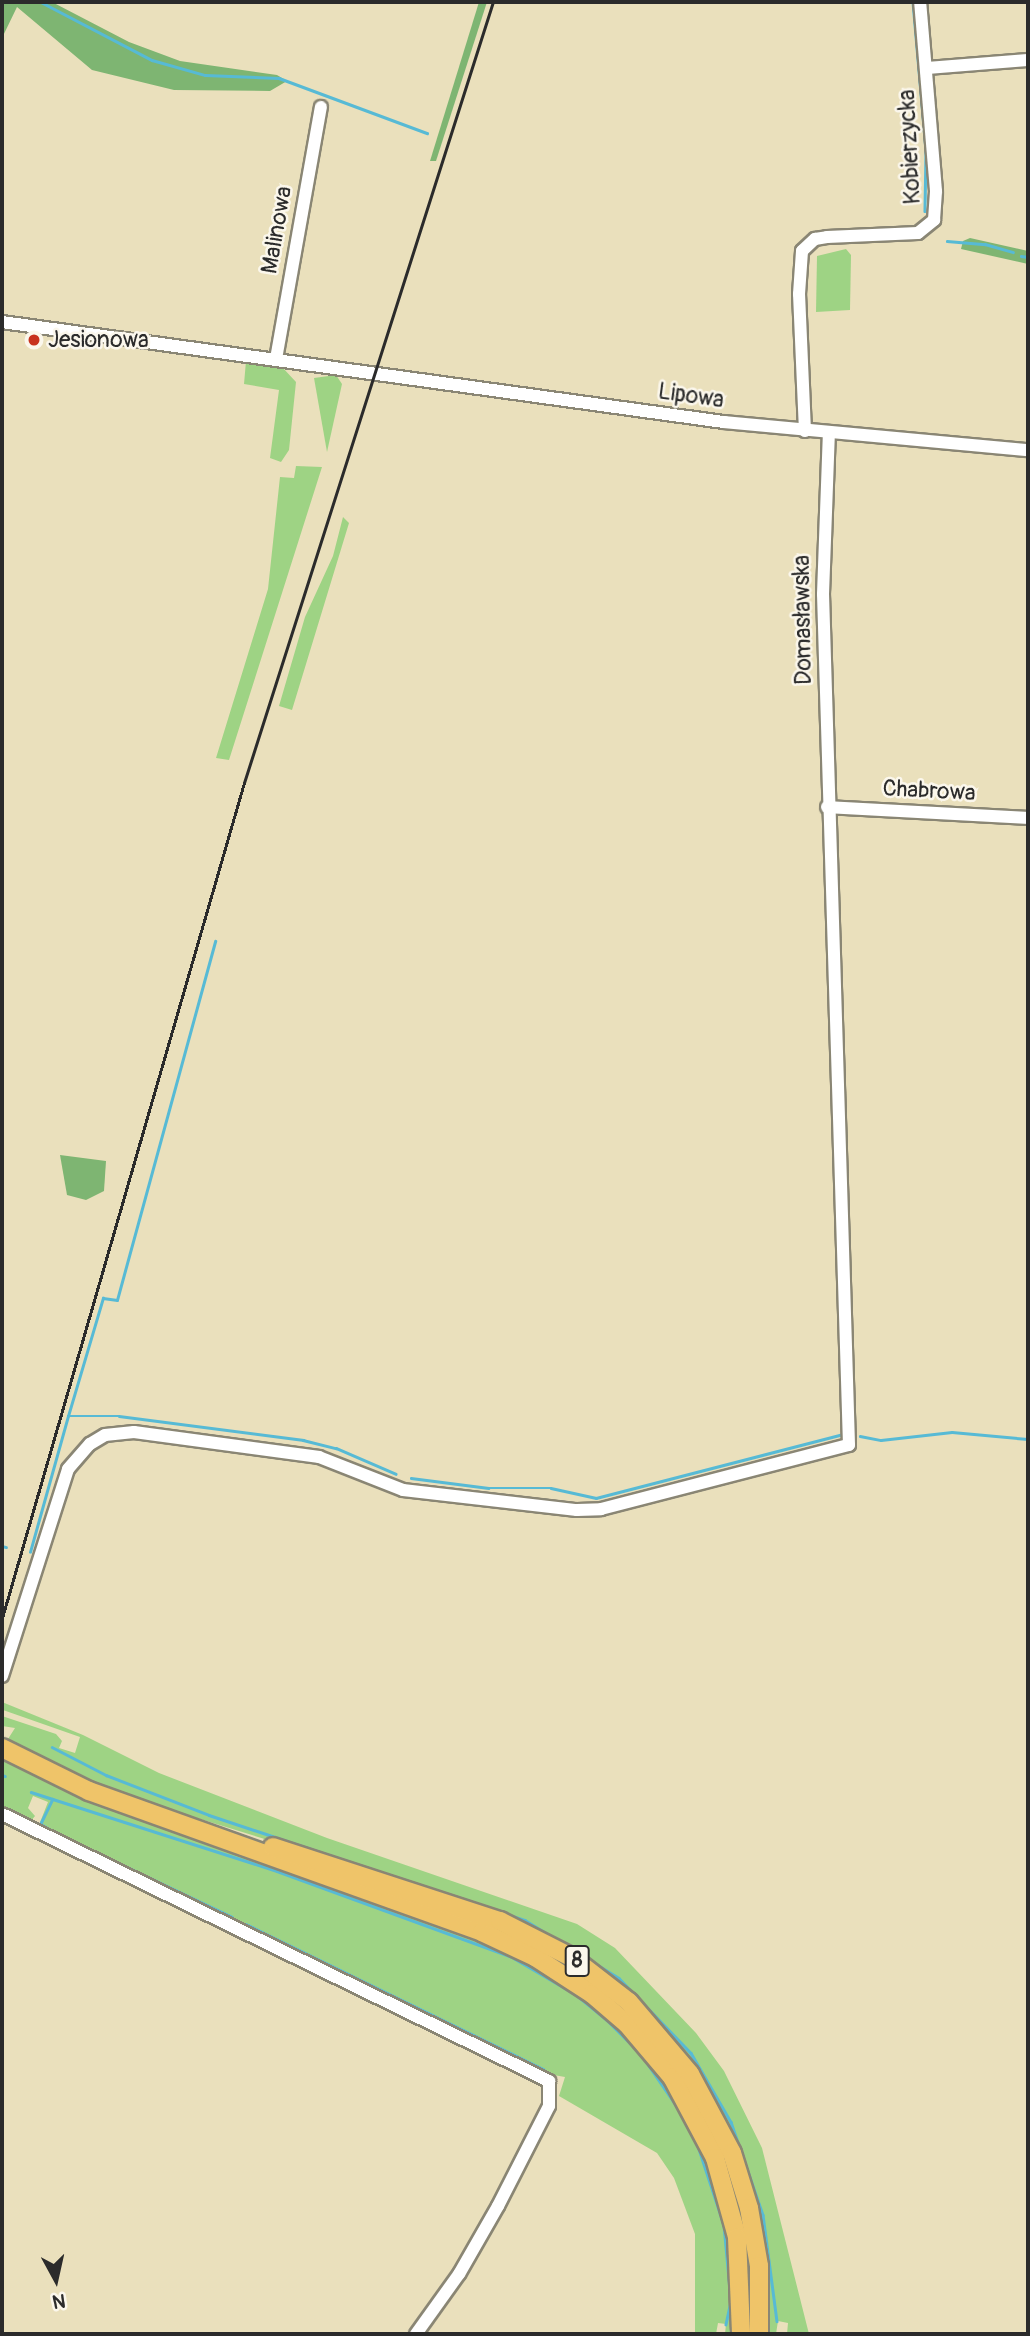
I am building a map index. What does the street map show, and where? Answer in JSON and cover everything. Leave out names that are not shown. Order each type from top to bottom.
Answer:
[{"type":"highway","name":"8","points":[[3,1749],[67,1782],[482,1932],[568,1976],[627,2024],[672,2077],[715,2158],[737,2237],[741,2334]]},
{"type":"highway","name":"8","points":[[168,1818],[426,1893],[500,1920],[570,1957],[629,2002],[690,2074],[732,2153],[758,2256],[759,2334]]},
{"type":"street","name":"Kobierzycka","points":[[805,431],[799,294],[802,251],[815,239],[918,233],[930,226],[936,191],[920,2]]},
{"type":"street","points":[[927,68],[1028,60]]},
{"type":"street","name":"Malinowa","points":[[275,359],[321,107]]},
{"type":"street","points":[[2,322],[275,359]]},
{"type":"street","name":"Lipowa","points":[[275,359],[805,431],[1028,450]]},
{"type":"street","name":"Domasławska","points":[[2,1676],[68,1469],[90,1444],[105,1435],[134,1432],[319,1457],[403,1490],[577,1510],[601,1508],[849,1445],[822,594],[829,433]]},
{"type":"street","name":"Chabrowa","points":[[827,807],[1028,818]]},
{"type":"street","points":[[2,1814],[548,2081],[549,2106],[498,2206],[459,2274],[416,2334]]},
{"type":"green space","points":[[2,2],[52,2],[129,42],[180,61],[277,75],[287,81],[270,91],[174,90],[92,70],[17,7],[2,38]]},
{"type":"green space","points":[[479,2],[487,2],[436,161],[430,161]]},
{"type":"green space","points":[[970,238],[1028,251],[1028,264],[961,249],[963,241]]},
{"type":"green space","points":[[846,249],[851,255],[850,310],[816,312],[817,256]]},
{"type":"green space","points":[[246,361],[282,367],[296,382],[289,450],[281,462],[270,458],[279,390],[244,384]]},
{"type":"green space","points":[[336,375],[342,384],[327,452],[314,378]]},
{"type":"green space","points":[[296,466],[322,467],[229,760],[216,758],[268,589],[280,477],[294,478]]},
{"type":"green space","points":[[343,517],[349,523],[292,710],[279,706],[305,617],[333,556]]},
{"type":"green space","points":[[60,1155],[106,1161],[104,1191],[86,1200],[67,1195]]},
{"type":"green space","points":[[2,1702],[83,1735],[159,1773],[327,1838],[577,1924],[615,1948],[696,2033],[724,2071],[762,2148],[809,2334],[787,2334],[788,2323],[778,2321],[776,2334],[767,2334],[743,2164],[729,2127],[688,2059],[633,1996],[482,1906],[158,1806],[59,1769],[8,1739],[15,1728],[2,1726],[2,1716],[56,1734],[62,1741],[59,1748],[75,1753],[80,1737],[3,1710]]},
{"type":"green space","points":[[3,1758],[86,1798],[454,1930],[523,1959],[575,1991],[625,2033],[658,2072],[709,2164],[731,2246],[732,2334],[725,2334],[726,2324],[718,2323],[716,2334],[695,2334],[695,2234],[674,2178],[657,2153],[559,2096],[565,2077],[548,2074],[435,2020],[39,1825],[48,1802],[33,1796],[28,1808],[35,1816],[30,1822],[2,1809]]},
{"type":"waterway","points":[[41,2],[152,60],[205,75],[279,78],[427,133]]},
{"type":"waterway","points":[[913,2],[926,152],[925,211]]},
{"type":"waterway","points":[[947,241],[985,244],[1013,252]]},
{"type":"waterway","points":[[1021,256],[1028,257]]},
{"type":"waterway","points":[[68,1416],[103,1298],[117,1300],[215,941]]},
{"type":"waterway","points":[[30,1552],[68,1416],[119,1416],[303,1440],[336,1448],[396,1474]]},
{"type":"waterway","points":[[860,1436],[881,1440],[952,1432],[1028,1439]]},
{"type":"waterway","points":[[411,1478],[488,1488],[551,1488],[596,1498],[843,1434]]},
{"type":"waterway","points":[[2,1546],[6,1547]]},
{"type":"waterway","points":[[52,1747],[106,1775],[209,1815],[525,1920],[619,1978],[691,2053],[731,2122],[763,2215],[777,2321]]},
{"type":"waterway","points":[[31,1792],[277,1871],[512,1957],[575,1994],[607,2020],[641,2054],[683,2115]]},
{"type":"waterway","points":[[53,1799],[41,1824],[56,1833]]},
{"type":"waterway","points":[[70,1840],[232,1917]]},
{"type":"waterway","points":[[246,1924],[543,2069]]},
{"type":"waterway","points":[[697,2143],[724,2225],[731,2301],[726,2324]]},
{"type":"railway","points":[[2,1618],[244,783],[493,2]]},
{"type":"place","name":"Jesionowa","points":[[34,340]]}]
